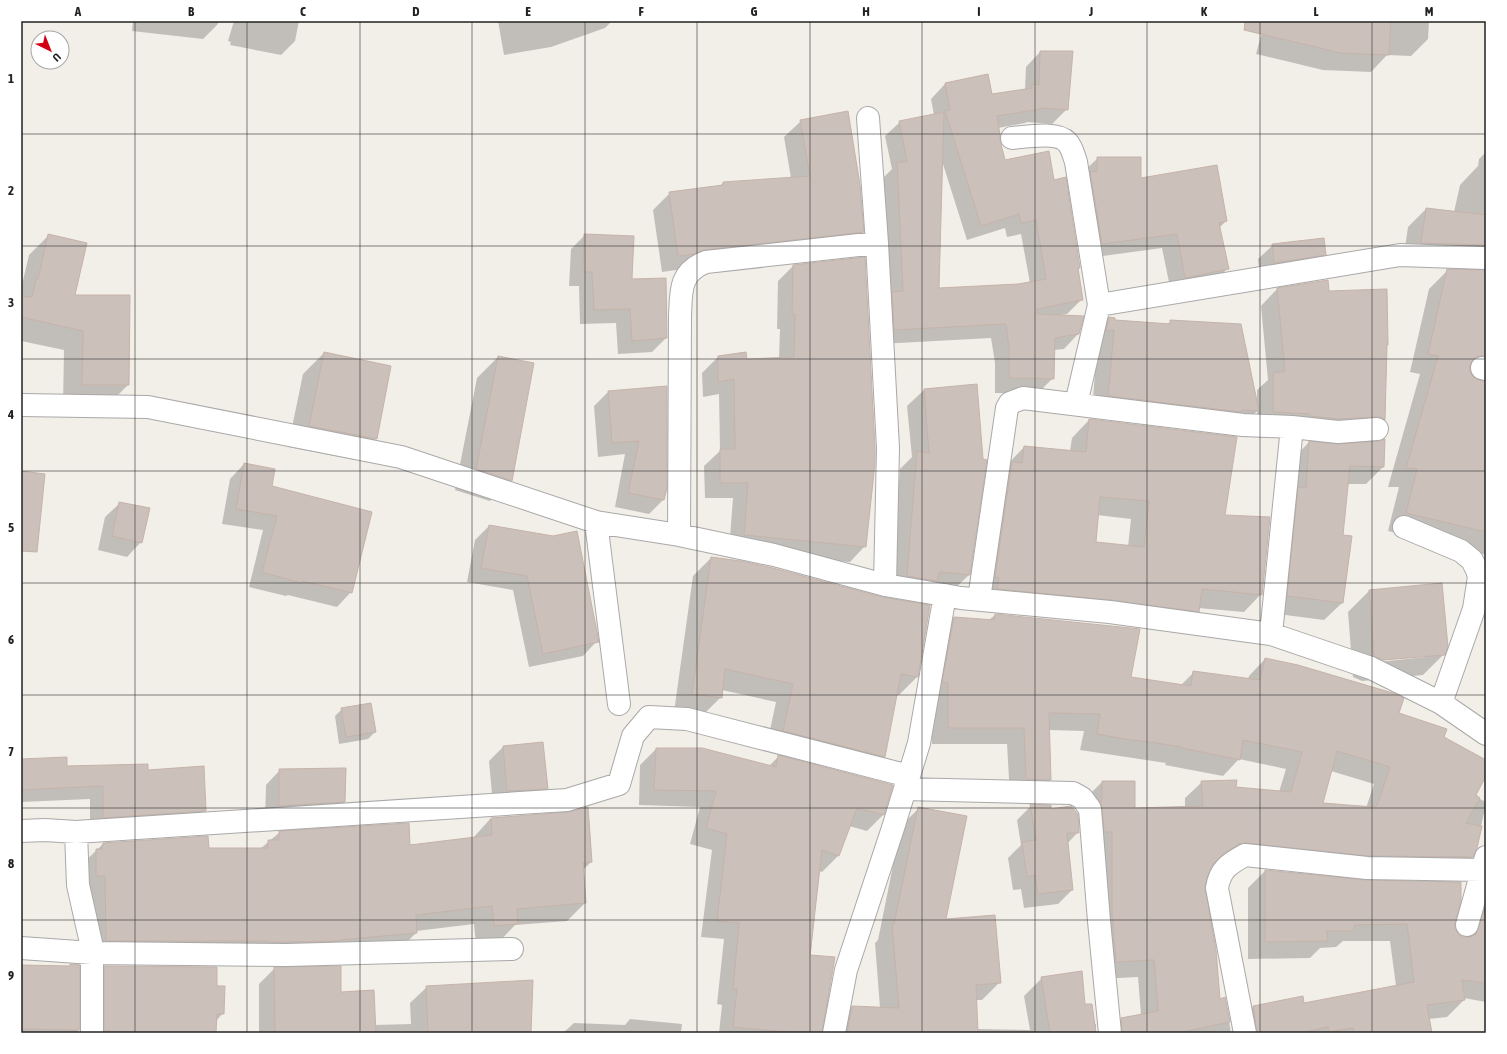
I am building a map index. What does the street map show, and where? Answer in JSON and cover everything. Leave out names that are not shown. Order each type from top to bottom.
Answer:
[{"type":"street","points":[[868,118],[877,243],[888,448],[885,585]]},
{"type":"street","points":[[1012,138],[1052,135],[1061,137],[1067,141],[1076,162],[1099,305],[1076,404]]},
{"type":"street","points":[[679,535],[680,317],[681,293],[684,280],[691,270],[706,262],[877,243]]},
{"type":"street","points":[[1099,305],[1400,255],[1486,258]]},
{"type":"street","points":[[979,600],[1006,408],[1015,400],[1022,398],[1243,425],[1292,427],[1338,432],[1377,429]]},
{"type":"street","points":[[21,405],[148,407],[394,456],[596,522],[679,535],[774,555],[885,585],[979,600],[1110,612],[1271,634],[1371,668],[1441,702],[1486,734]]},
{"type":"street","points":[[1271,634],[1292,427]]},
{"type":"street","points":[[596,522],[619,704]]},
{"type":"street","points":[[1404,527],[1461,551],[1472,560],[1479,577],[1474,609],[1441,702]]},
{"type":"street","points":[[834,1033],[846,970],[919,743],[944,595]]},
{"type":"street","points":[[21,831],[44,830],[76,832],[567,800],[619,784],[632,736],[649,718],[687,719],[907,782],[1073,793],[1082,798],[1090,809],[1110,1033]]},
{"type":"street","points":[[76,832],[78,885],[91,943],[92,954],[92,1033]]},
{"type":"street","points":[[1245,1033],[1217,888],[1219,876],[1231,862],[1245,855],[1367,868],[1484,863],[1467,925]]},
{"type":"street","points":[[21,948],[92,954],[288,955],[512,949]]},
{"type":"building","points":[[1245,21],[1391,21],[1389,55],[1341,53],[1244,30]]},
{"type":"building","points":[[1040,51],[1073,51],[1068,110],[1040,108],[1041,109],[997,116],[1000,140],[1005,160],[1049,151],[1054,180],[1066,177],[1080,268],[1078,268],[1083,300],[1037,309],[1037,314],[1084,316],[1079,334],[1055,338],[1054,379],[1009,378],[1009,348],[1006,324],[894,330],[892,292],[903,291],[897,162],[907,162],[899,121],[944,112],[939,288],[1018,284],[1046,279],[1036,220],[1021,223],[1019,214],[981,226],[945,111],[950,110],[945,83],[988,74],[992,94],[1032,88],[1032,84],[1039,85]]},
{"type":"building","points":[[848,111],[860,185],[864,232],[705,250],[694,254],[678,256],[669,192],[723,185],[723,182],[810,176],[800,120]]},
{"type":"building","points":[[1097,157],[1141,157],[1141,178],[1217,165],[1227,221],[1219,223],[1229,269],[1185,278],[1177,234],[1102,244],[1090,172],[1097,171]]},
{"type":"building","points":[[1426,208],[1486,215],[1486,245],[1421,243]]},
{"type":"building","points":[[48,234],[87,243],[75,295],[130,295],[129,385],[82,385],[83,331],[21,317],[21,296],[32,297],[36,279],[38,279]]},
{"type":"building","points":[[584,234],[634,236],[632,279],[666,278],[667,338],[632,341],[630,309],[594,310],[592,272],[583,272]]},
{"type":"building","points":[[1324,238],[1326,255],[1274,263],[1272,244]]},
{"type":"building","points":[[865,257],[875,448],[875,463],[866,547],[744,535],[748,483],[720,483],[720,449],[735,449],[734,379],[718,382],[718,356],[746,352],[747,359],[794,357],[795,314],[792,314],[793,265]]},
{"type":"building","points":[[1447,269],[1486,270],[1486,356],[1478,356],[1473,360],[1470,365],[1470,371],[1473,377],[1486,381],[1486,532],[1406,513],[1417,469],[1406,468],[1438,356],[1428,354]]},
{"type":"building","points":[[1328,280],[1329,291],[1387,289],[1388,345],[1385,420],[1376,417],[1338,419],[1310,416],[1310,414],[1273,412],[1273,373],[1285,371],[1277,288]]},
{"type":"building","points":[[1109,317],[1115,318],[1115,320],[1170,324],[1170,320],[1241,324],[1259,411],[1242,410],[1241,412],[1108,396],[1114,330],[1106,331]]},
{"type":"building","points":[[324,352],[391,366],[377,439],[309,426]]},
{"type":"building","points":[[498,356],[534,363],[512,481],[476,469]]},
{"type":"building","points":[[977,384],[983,459],[987,460],[970,575],[941,572],[939,573],[937,581],[907,576],[917,451],[929,453],[924,389]]},
{"type":"building","points":[[667,386],[667,488],[664,500],[628,493],[639,441],[612,443],[608,391]]},
{"type":"building","points":[[1089,419],[1237,437],[1225,515],[1270,517],[1262,595],[1202,589],[1199,612],[1111,600],[997,589],[999,578],[995,577],[1012,462],[1022,463],[1024,446],[1086,452]],"holes":[[[1100,497],[1149,501],[1144,547],[1096,542]]]},
{"type":"building","points":[[1385,439],[1384,467],[1350,466],[1343,535],[1352,536],[1343,603],[1287,596],[1298,487],[1306,488],[1309,441],[1339,444],[1378,441]]},
{"type":"building","points":[[244,463],[275,469],[272,486],[372,512],[352,593],[302,581],[301,583],[262,572],[277,516],[236,509]]},
{"type":"building","points":[[21,471],[45,474],[37,552],[21,551]]},
{"type":"building","points":[[119,502],[150,508],[142,543],[112,536]]},
{"type":"building","points":[[489,525],[553,536],[577,531],[599,642],[543,654],[527,576],[481,568]]},
{"type":"building","points":[[711,557],[741,561],[773,568],[882,597],[930,605],[918,677],[901,674],[885,757],[783,731],[793,684],[725,669],[722,698],[692,694]]},
{"type":"building","points":[[1442,583],[1448,647],[1445,655],[1383,660],[1374,656],[1369,590]]},
{"type":"building","points":[[995,614],[1140,629],[1131,677],[1191,686],[1193,671],[1260,680],[1265,658],[1298,665],[1396,694],[1404,698],[1399,713],[1447,729],[1444,737],[1486,760],[1486,776],[1476,795],[1480,798],[1466,823],[1482,826],[1477,848],[1473,857],[1368,856],[1246,843],[1239,844],[1223,854],[1213,864],[1205,886],[1216,950],[1220,999],[1225,997],[1230,1022],[1178,1033],[1122,1033],[1121,1018],[1158,1011],[1154,960],[1116,962],[1112,913],[1112,832],[1104,832],[1100,801],[1102,801],[1102,781],[1135,781],[1135,808],[1203,806],[1201,781],[1237,780],[1236,787],[1291,792],[1302,752],[1243,740],[1240,760],[1182,747],[1097,734],[1100,714],[1049,713],[1051,780],[1026,779],[1024,728],[948,728],[948,683],[942,682],[954,617],[994,620]],"holes":[[[1337,751],[1390,767],[1377,806],[1373,807],[1323,803]]]},
{"type":"building","points":[[371,703],[376,732],[346,737],[341,708]]},
{"type":"building","points":[[543,742],[548,789],[507,791],[503,746]]},
{"type":"building","points":[[656,748],[702,748],[776,767],[778,755],[893,785],[884,815],[857,808],[839,856],[822,850],[810,955],[835,957],[822,1033],[797,1033],[733,1027],[737,989],[733,989],[739,923],[717,921],[727,834],[706,828],[716,791],[654,790]]},
{"type":"building","points":[[67,757],[67,766],[148,764],[148,770],[204,766],[206,811],[103,818],[103,786],[21,790],[21,759]]},
{"type":"building","points":[[346,768],[345,802],[279,806],[279,769]]},
{"type":"building","points":[[1030,804],[1051,805],[1051,809],[1071,806],[1078,814],[1079,833],[1067,833],[1073,890],[1038,894],[1035,875],[1027,877],[1022,842],[1036,840]]},
{"type":"building","points":[[588,807],[592,862],[583,863],[586,903],[517,909],[518,924],[494,926],[492,906],[416,915],[417,933],[339,941],[106,941],[105,876],[96,876],[96,849],[102,849],[103,843],[208,836],[209,848],[268,848],[268,840],[279,840],[279,831],[409,823],[410,845],[492,835],[491,818],[568,812]]},
{"type":"building","points":[[918,807],[967,816],[946,919],[995,915],[1001,983],[976,985],[978,1033],[847,1033],[852,1006],[899,1008],[892,924],[894,924]]},
{"type":"building","points":[[1265,870],[1366,880],[1461,882],[1461,901],[1455,922],[1455,928],[1458,934],[1463,937],[1470,937],[1476,934],[1486,906],[1486,983],[1462,980],[1465,1000],[1427,1005],[1432,1033],[1354,1033],[1353,1028],[1329,1032],[1328,1027],[1300,1033],[1257,1033],[1253,1006],[1303,996],[1304,1003],[1414,982],[1407,924],[1354,925],[1354,931],[1327,931],[1328,941],[1265,942]]},
{"type":"building","points":[[70,964],[80,965],[80,1030],[21,1029],[21,965],[70,966]]},
{"type":"building","points":[[104,966],[217,967],[217,986],[225,986],[224,1014],[217,1014],[216,1033],[111,1033],[110,1031],[104,1031]]},
{"type":"building","points":[[341,966],[341,992],[374,990],[376,1033],[275,1033],[274,967]]},
{"type":"building","points":[[1082,971],[1085,1004],[1092,1004],[1096,1033],[1050,1033],[1041,977]]},
{"type":"building","points":[[533,980],[531,1033],[428,1033],[426,986]]}]
